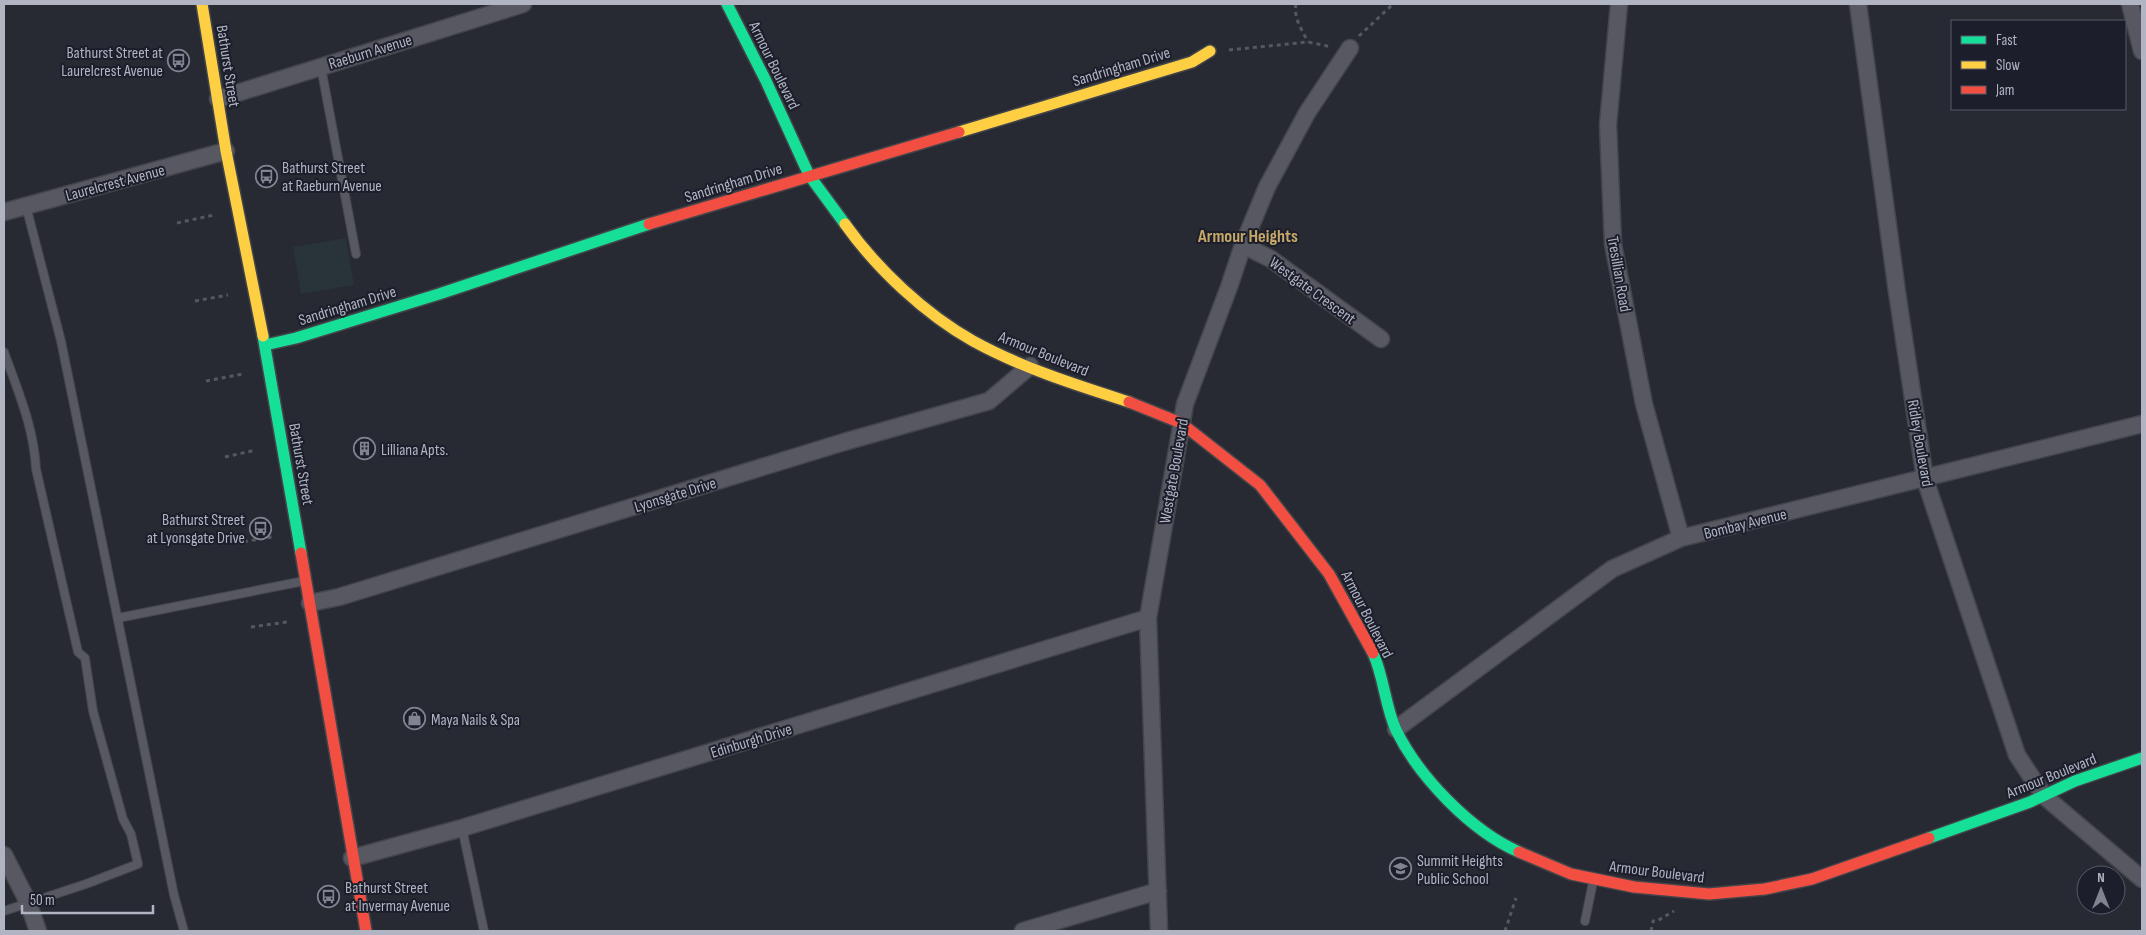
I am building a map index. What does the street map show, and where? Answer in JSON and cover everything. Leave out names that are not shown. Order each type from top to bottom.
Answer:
[{"type":"street","name":"Bathurst Street","points":[[202,4],[226,151],[265,345],[366,931]]},
{"type":"street","name":"Raeburn Avenue","points":[[218,99],[523,4]]},
{"type":"street","name":"Armour Boulevard","points":[[727,4],[809,175],[864,251],[924,307],[972,341],[1056,379],[1145,407],[1181,423],[1260,485],[1329,574],[1374,655],[1396,729],[1423,774],[1467,819],[1513,849],[1571,874],[1634,887],[1709,894],[1765,889],[1812,879],[2044,796],[2075,781],[2142,758]]},
{"type":"street","name":"Tresillian Road","points":[[1619,4],[1608,125],[1613,244],[1644,404],[1681,538]]},
{"type":"street","name":"Ridley Boulevard","points":[[1858,4],[1925,479],[2017,755],[2044,796],[2142,879]]},
{"type":"street","points":[[2130,4],[2142,52]]},
{"type":"street","name":"Westgate Boulevard","points":[[1159,931],[1148,618],[1185,404],[1230,287],[1243,244],[1267,187],[1307,113],[1350,48]]},
{"type":"street","name":"Sandringham Drive","points":[[265,345],[296,338],[439,294],[650,224],[809,175],[1192,62],[1210,51]]},
{"type":"street","name":"Laurelcrest Avenue","points":[[4,212],[226,151]]},
{"type":"street","name":"Westgate Crescent","points":[[1243,244],[1271,259],[1381,339]]},
{"type":"street","name":"Lyonsgate Drive","points":[[310,603],[339,597],[835,445],[989,401],[1030,366]]},
{"type":"street","name":"Bombay Avenue","points":[[1396,729],[1612,569],[1681,538],[2142,424]]},
{"type":"street","name":"Edinburgh Drive","points":[[352,858],[462,828],[1148,618]]},
{"type":"street","points":[[4,855],[28,902],[38,931]]},
{"type":"street","points":[[1023,931],[1158,891]]},
{"type":"lane","points":[[321,67],[356,254]]},
{"type":"lane","points":[[26,206],[61,341],[174,895],[184,931]]},
{"type":"lane","points":[[4,352],[28,416],[35,448],[36,469],[78,652],[85,658],[93,711],[123,819],[131,834],[138,864],[86,884],[4,911]]},
{"type":"lane","points":[[118,618],[306,581]]},
{"type":"lane","points":[[462,828],[484,931]]},
{"type":"lane","points":[[1586,921],[1593,880]]},
{"type":"path","points":[[1296,4],[1295,10],[1298,24],[1308,42]]},
{"type":"path","points":[[1210,51],[1308,42],[1320,46],[1350,48],[1361,33],[1393,4]]},
{"type":"path","points":[[177,223],[214,215]]},
{"type":"path","points":[[195,301],[228,295]]},
{"type":"path","points":[[206,381],[243,374]]},
{"type":"path","points":[[225,456],[256,450]]},
{"type":"path","points":[[236,543],[272,537]]},
{"type":"path","points":[[251,627],[287,622]]},
{"type":"path","points":[[1505,931],[1516,898]]},
{"type":"path","points":[[1651,931],[1653,921],[1657,921],[1677,910]]},
{"type":"shaded area","points":[[346,238],[354,285],[301,294],[293,247]]},
{"type":"traffic: fast","points":[[727,4],[766,81],[809,175],[845,224]]},
{"type":"traffic: fast","points":[[265,345],[296,338],[439,294],[649,224]]},
{"type":"traffic: fast","points":[[263,336],[301,553]]},
{"type":"traffic: fast","points":[[1373,653],[1380,672],[1392,721],[1418,766],[1432,784],[1465,817],[1501,843],[1519,852]]},
{"type":"traffic: fast","points":[[1929,838],[2030,802],[2075,781],[2142,758]]},
{"type":"traffic: slow","points":[[202,4],[226,151],[263,336]]},
{"type":"traffic: slow","points":[[959,132],[1192,62],[1210,51]]},
{"type":"traffic: slow","points":[[845,224],[887,274],[920,304],[955,330],[992,351],[1030,368],[1129,402]]},
{"type":"traffic: jam","points":[[649,224],[959,132]]},
{"type":"traffic: jam","points":[[1129,402],[1181,423],[1260,485],[1329,574],[1373,653]]},
{"type":"traffic: jam","points":[[301,553],[366,931]]},
{"type":"traffic: jam","points":[[1519,852],[1571,874],[1634,887],[1709,894],[1765,889],[1812,879],[1929,838]]},
{"type":"place","name":"Bathurst Street at Laurelcrest Avenue","points":[[179,61]]},
{"type":"place","name":"Bathurst Street at Raeburn Avenue","points":[[266,176]]},
{"type":"place","name":"Lilliana Apts.","points":[[365,449]]},
{"type":"place","name":"Bathurst Street at Lyonsgate Drive","points":[[261,528]]},
{"type":"place","name":"Maya Nails & Spa","points":[[415,719]]},
{"type":"place","name":"Summit Heights Public School","points":[[1401,869]]},
{"type":"place","name":"Bathurst Street at Invermay Avenue","points":[[329,896]]},
{"type":"district","name":"Armour Heights","points":[[1248,236]]}]
